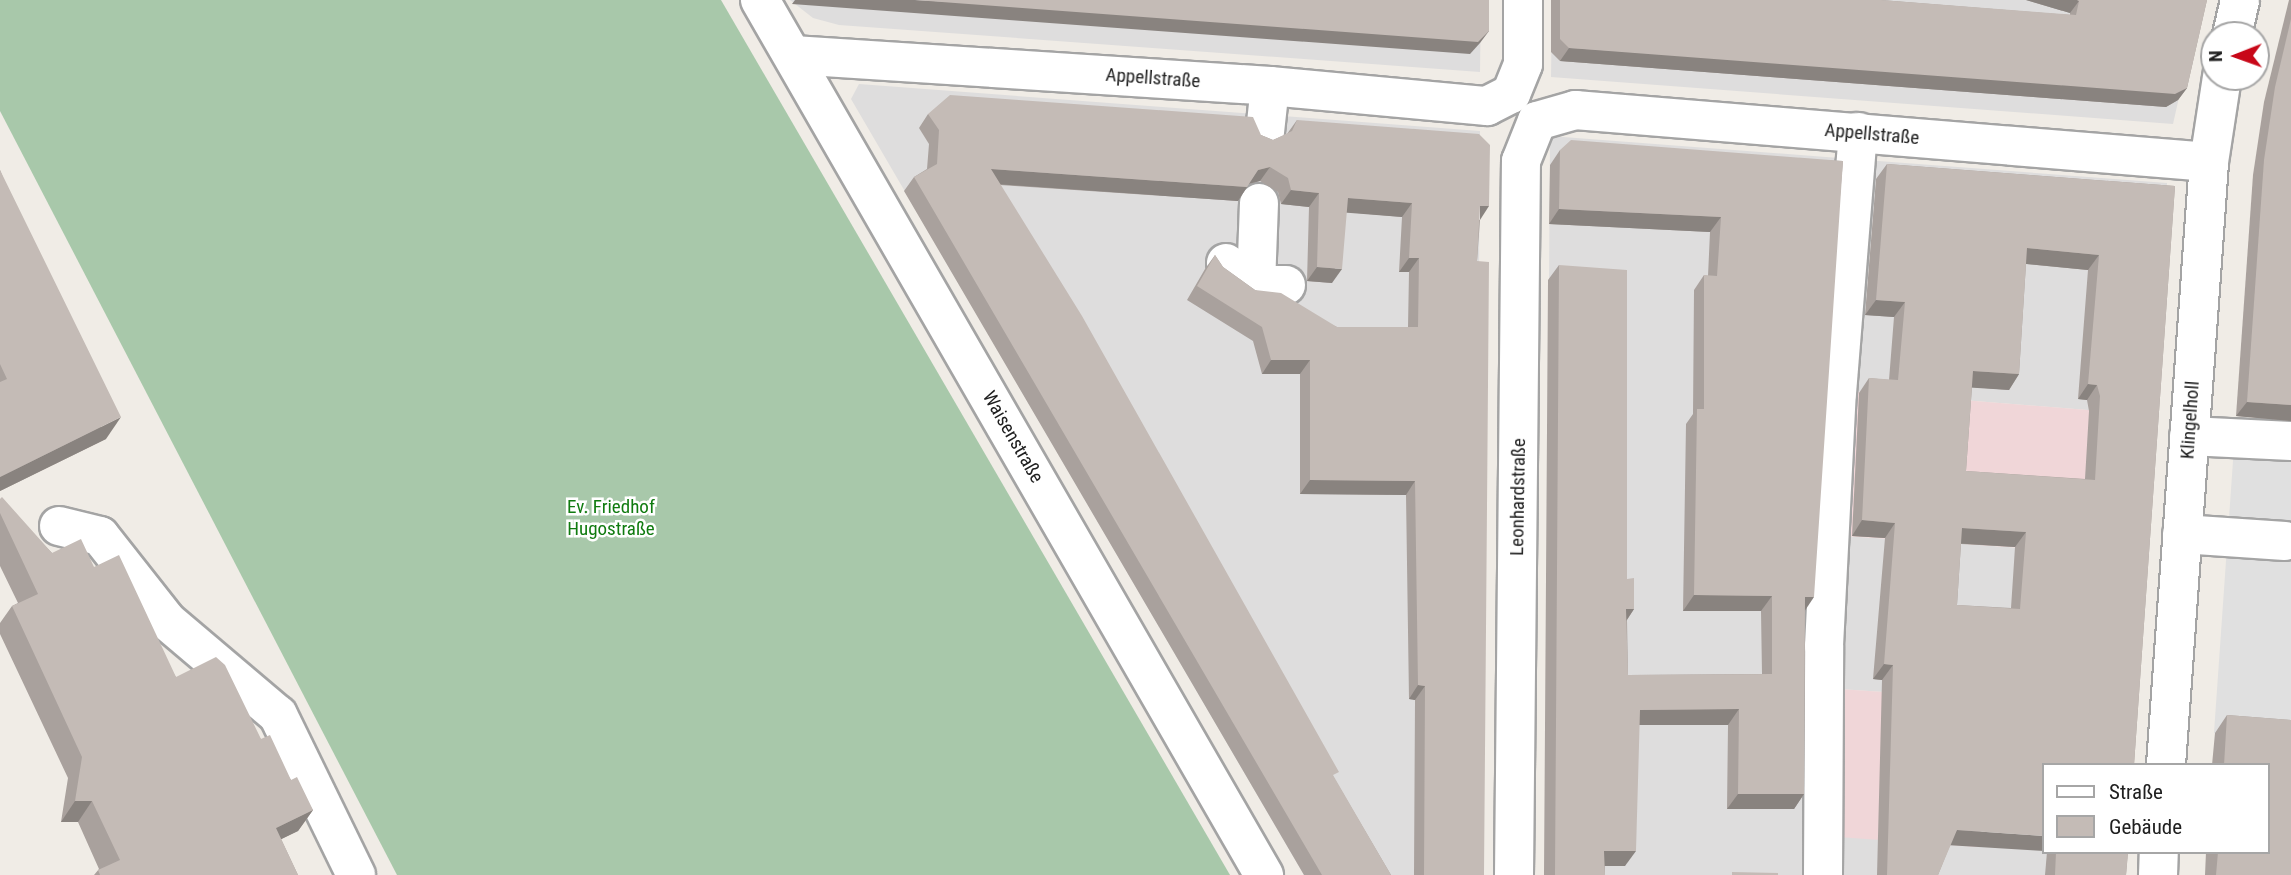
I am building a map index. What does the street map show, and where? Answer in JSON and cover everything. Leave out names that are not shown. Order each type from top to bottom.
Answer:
[{"type":"street","name":"Waisenstraße","points":[[760,0],[1265,875]]},
{"type":"street","name":"Appellstraße","points":[[793,55],[1270,86],[1487,106],[1511,94],[1523,64],[1523,0]]},
{"type":"street","points":[[2235,21],[2240,0]]},
{"type":"street","points":[[1265,132],[1270,86]]},
{"type":"street","name":"Klingelholl","points":[[2166,763],[2209,162],[2220,91]]},
{"type":"street","name":"Appellstraße","points":[[1537,121],[1575,110],[2209,162]]},
{"type":"street","name":"Leonhardstraße","points":[[1514,875],[1521,162],[1537,121]]},
{"type":"street","points":[[1823,875],[1824,646],[1837,393],[1858,132]]},
{"type":"street","points":[[1256,278],[1259,203]]},
{"type":"street","points":[[2189,436],[2291,441]]},
{"type":"street","points":[[59,526],[100,536],[167,621],[278,715],[356,875]]},
{"type":"street","points":[[2182,534],[2285,541]]},
{"type":"street","points":[[2158,875],[2159,854]]},
{"type":"shaded area","points":[[790,0],[1481,0],[1480,72],[839,25],[813,18]]},
{"type":"shaded area","points":[[1552,0],[2201,0],[2173,124],[1551,77]]},
{"type":"shaded area","points":[[859,84],[1480,131],[1475,875],[1304,875],[851,99]]},
{"type":"shaded area","points":[[1550,136],[1839,158],[1810,875],[1545,875]]},
{"type":"shaded area","points":[[1865,160],[2167,183],[2150,415],[1851,391]]},
{"type":"shaded area","points":[[1851,391],[2150,415],[2140,556],[1845,536]]},
{"type":"shaded area","points":[[2234,447],[2291,450],[2291,739],[2214,733]]},
{"type":"shaded area","points":[[1845,536],[2140,556],[2045,763],[2042,763],[2042,854],[2119,854],[2117,875],[1837,875],[1838,837],[1988,699],[1839,689]]},
{"type":"shaded area","points":[[1839,689],[1989,699],[1978,847],[1838,837]]},
{"type":"green space","name":"Ev. Friedhof Hugostraße","points":[[0,0],[721,0],[1230,875],[397,875],[0,111]]},
{"type":"building","points":[[915,0],[1489,0],[1489,31],[1478,42]]},
{"type":"building","points":[[1560,0],[1881,0],[2076,15],[2077,0],[2207,0],[2202,21],[2200,21],[2187,88],[2175,94],[1569,48],[1560,39]]},
{"type":"building","points":[[2291,19],[2291,405],[2247,402],[2264,160],[2275,87]]},
{"type":"building","points":[[950,95],[1253,117],[1261,135],[1273,140],[1292,131],[1297,120],[1479,134],[1490,145],[1489,206],[1480,206],[1477,261],[1489,262],[1484,875],[1424,875],[1425,686],[1418,685],[1415,481],[1310,480],[1310,360],[1271,360],[1262,327],[1197,286],[1215,255],[1223,267],[1255,290],[1281,293],[1337,327],[1418,327],[1419,258],[1409,258],[1412,203],[1348,198],[1342,269],[1317,267],[1319,193],[1291,190],[1288,178],[1270,167],[1258,170],[1247,187],[991,169],[1082,316],[1339,772],[1333,775],[1391,875],[1322,875],[914,177],[937,164],[939,130],[928,114]]},
{"type":"building","points":[[1571,140],[1843,161],[1814,597],[1805,597],[1804,794],[1738,794],[1739,709],[1640,710],[1636,851],[1604,851],[1605,875],[1555,875],[1559,265],[1627,270],[1627,579],[1634,578],[1634,609],[1626,609],[1628,675],[1772,674],[1772,596],[1694,595],[1697,409],[1704,409],[1704,275],[1717,276],[1721,217],[1559,209],[1560,150]]},
{"type":"building","points":[[1887,164],[2175,186],[2134,763],[2042,763],[2042,836],[1957,830],[1938,875],[1887,875],[1893,665],[1884,664],[1895,523],[1862,520],[1869,378],[1898,380],[1905,302],[1876,300]],"holes":[[[2027,248],[2099,255],[2088,384],[2097,385],[2100,396],[2095,480],[1966,471],[1973,371],[2019,374]],[[1962,528],[2026,532],[2020,609],[1957,605]]]},
{"type":"building","points":[[0,170],[121,417],[0,477],[0,382],[7,379],[0,364]]},
{"type":"building","points":[[2,497],[52,553],[81,539],[94,567],[119,555],[176,677],[216,657],[225,665],[261,739],[270,735],[291,780],[297,777],[313,810],[276,828],[298,875],[100,875],[98,870],[120,860],[92,801],[75,801],[82,757],[12,606],[38,594],[0,513]]},
{"type":"building","points":[[2227,715],[2291,720],[2291,875],[2216,875],[2218,854],[2270,854],[2270,763],[2224,763]]},
{"type":"building","points":[[2056,854],[2128,854],[2126,875],[2055,875]]},
{"type":"building","points":[[1732,872],[1778,873],[1778,875],[1732,875]]}]
